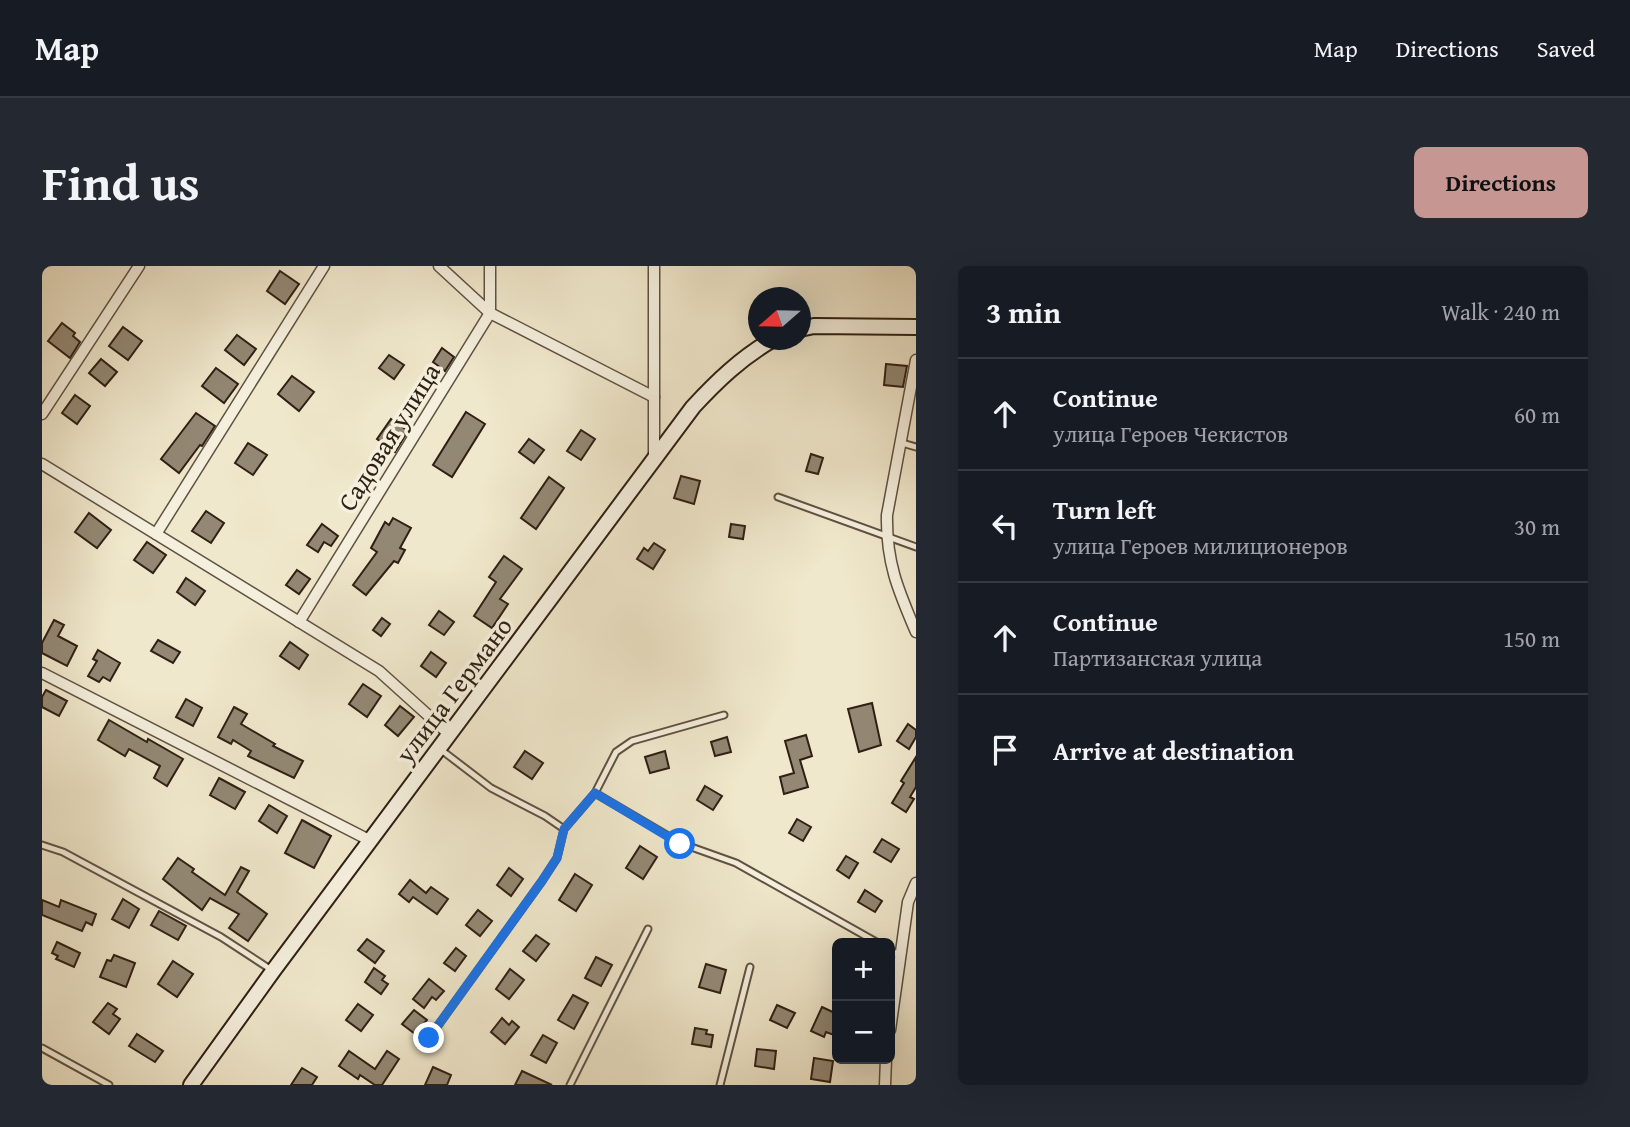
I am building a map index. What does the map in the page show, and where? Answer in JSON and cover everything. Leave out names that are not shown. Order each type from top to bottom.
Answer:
[{"type":"main road","points":[[811,327],[916,327]]},
{"type":"main road","name":"улица Германо","points":[[191,1085],[693,407],[719,378],[754,350]]},
{"type":"street","points":[[42,414],[139,266]]},
{"type":"street","points":[[156,534],[324,266]]},
{"type":"street","points":[[439,266],[490,313],[654,397]]},
{"type":"street","points":[[490,266],[490,313]]},
{"type":"street","points":[[654,266],[654,461]]},
{"type":"street","name":"Садовая улица","points":[[299,622],[490,313]]},
{"type":"street","points":[[916,360],[887,515],[889,559],[898,590],[916,632]]},
{"type":"street","points":[[42,464],[379,671],[450,735]]},
{"type":"street","points":[[42,673],[371,841]]},
{"type":"street","points":[[894,1001],[908,902],[916,884]]},
{"type":"street","points":[[885,1085],[886,1064]]},
{"type":"lane","points":[[902,443],[916,447]]},
{"type":"lane","points":[[778,497],[916,547]]},
{"type":"lane","points":[[429,1038],[542,881],[557,858],[564,829],[595,793],[616,752],[632,741],[724,715]]},
{"type":"lane","points":[[440,749],[491,788],[564,829]]},
{"type":"lane","points":[[595,793],[680,844],[736,863],[869,938]]},
{"type":"lane","points":[[42,845],[63,852],[209,931],[273,971]]},
{"type":"lane","points":[[570,1085],[648,929]]},
{"type":"lane","points":[[895,953],[900,956]]},
{"type":"lane","points":[[720,1085],[750,967]]},
{"type":"lane","points":[[42,1048],[109,1085]]},
{"type":"building","points":[[280,271],[299,284],[285,304],[267,291]]},
{"type":"building","points":[[62,323],[75,333],[73,336],[80,342],[70,358],[48,341]]},
{"type":"building","points":[[123,327],[142,341],[128,360],[109,346]]},
{"type":"building","points":[[237,335],[256,349],[244,365],[225,350]]},
{"type":"building","points":[[442,348],[454,357],[445,371],[433,362]]},
{"type":"building","points":[[389,355],[404,365],[394,379],[379,368]]},
{"type":"building","points":[[101,359],[117,372],[105,386],[89,373]]},
{"type":"building","points":[[886,364],[907,366],[903,387],[884,385]]},
{"type":"building","points":[[216,368],[238,384],[224,403],[202,386]]},
{"type":"building","points":[[292,376],[314,392],[299,411],[278,394]]},
{"type":"building","points":[[75,395],[90,406],[77,424],[62,413]]},
{"type":"building","points":[[466,412],[485,424],[452,477],[433,465]]},
{"type":"building","points":[[196,413],[215,426],[179,473],[161,459]]},
{"type":"building","points":[[391,419],[408,431],[395,452],[377,439]]},
{"type":"building","points":[[581,430],[595,439],[581,460],[567,451]]},
{"type":"building","points":[[529,439],[544,450],[534,463],[519,452]]},
{"type":"building","points":[[248,443],[267,455],[253,475],[235,463]]},
{"type":"building","points":[[811,454],[823,458],[818,474],[806,471]]},
{"type":"building","points":[[681,476],[700,481],[694,504],[674,498]]},
{"type":"building","points":[[549,477],[564,488],[536,529],[521,518]]},
{"type":"building","points":[[206,511],[224,523],[211,543],[192,531]]},
{"type":"building","points":[[89,513],[111,530],[97,548],[75,532]]},
{"type":"building","points":[[393,518],[411,528],[400,548],[405,550],[398,563],[394,561],[366,595],[353,585],[377,552],[371,548],[385,522],[389,525]]},
{"type":"building","points":[[322,524],[338,536],[331,546],[324,542],[318,552],[307,545]]},
{"type":"building","points":[[731,524],[745,526],[743,539],[729,537]]},
{"type":"building","points":[[147,542],[166,555],[153,573],[134,560]]},
{"type":"building","points":[[654,543],[665,550],[653,569],[637,559],[644,548],[648,551]]},
{"type":"building","points":[[504,556],[522,569],[500,599],[508,604],[492,628],[474,616],[496,582],[489,577]]},
{"type":"building","points":[[297,570],[310,579],[299,594],[286,585]]},
{"type":"building","points":[[186,578],[205,591],[195,605],[177,592]]},
{"type":"building","points":[[439,611],[454,622],[444,635],[429,625]]},
{"type":"building","points":[[382,618],[390,624],[381,636],[373,630]]},
{"type":"building","points":[[54,620],[64,625],[58,636],[77,646],[67,666],[42,653],[42,643]]},
{"type":"building","points":[[158,640],[180,652],[173,663],[151,651]]},
{"type":"building","points":[[290,642],[308,655],[299,669],[280,656]]},
{"type":"building","points":[[98,650],[120,663],[110,681],[103,677],[99,682],[88,676],[97,661],[93,659]]},
{"type":"building","points":[[431,652],[446,663],[436,677],[421,666]]},
{"type":"building","points":[[363,684],[381,696],[367,717],[349,704]]},
{"type":"building","points":[[46,690],[67,701],[59,716],[42,707],[42,697]]},
{"type":"building","points":[[186,699],[202,708],[193,726],[176,717]]},
{"type":"building","points":[[872,703],[881,745],[859,752],[848,709]]},
{"type":"building","points":[[400,706],[414,717],[398,736],[385,725]]},
{"type":"building","points":[[234,707],[247,714],[241,724],[275,744],[273,746],[303,761],[294,778],[248,756],[251,751],[233,740],[231,744],[218,737]]},
{"type":"building","points":[[109,720],[183,759],[167,786],[154,778],[160,766],[129,749],[125,756],[98,740]]},
{"type":"building","points":[[908,724],[916,730],[916,737],[909,749],[897,741]]},
{"type":"building","points":[[806,735],[812,756],[800,760],[808,787],[784,794],[780,777],[794,773],[785,741]]},
{"type":"building","points":[[727,737],[731,752],[715,756],[711,742]]},
{"type":"building","points":[[525,751],[543,763],[532,779],[514,767]]},
{"type":"building","points":[[665,751],[669,768],[650,773],[645,757]]},
{"type":"building","points":[[916,757],[916,787],[910,797],[914,799],[906,812],[892,803],[904,783],[901,781]]},
{"type":"building","points":[[219,778],[245,792],[235,809],[210,795]]},
{"type":"building","points":[[705,786],[722,796],[713,810],[697,800]]},
{"type":"building","points":[[269,805],[287,816],[277,833],[259,821]]},
{"type":"building","points":[[797,819],[811,827],[803,841],[789,833]]},
{"type":"building","points":[[302,820],[331,836],[314,868],[285,853]]},
{"type":"building","points":[[882,839],[899,849],[891,862],[874,852]]},
{"type":"building","points":[[640,846],[657,857],[643,879],[626,868]]},
{"type":"building","points":[[846,856],[858,863],[849,878],[837,870]]},
{"type":"building","points":[[178,858],[194,869],[192,872],[225,895],[241,867],[249,871],[237,892],[267,914],[248,941],[229,928],[239,914],[210,898],[202,910],[163,879]]},
{"type":"building","points":[[509,868],[523,879],[511,896],[497,885]]},
{"type":"building","points":[[575,874],[592,885],[576,911],[559,900]]},
{"type":"building","points":[[410,880],[426,893],[431,887],[448,899],[437,914],[413,897],[409,902],[399,894]]},
{"type":"building","points":[[865,890],[882,901],[875,912],[858,902]]},
{"type":"building","points":[[123,899],[139,909],[129,928],[112,919]]},
{"type":"building","points":[[42,900],[59,907],[61,900],[96,914],[92,925],[86,922],[82,931],[42,915]]},
{"type":"building","points":[[478,910],[492,921],[480,936],[466,925]]},
{"type":"building","points":[[159,911],[186,926],[178,940],[151,925]]},
{"type":"building","points":[[536,935],[549,944],[536,961],[523,951]]},
{"type":"building","points":[[367,939],[384,951],[375,963],[358,950]]},
{"type":"building","points":[[57,942],[80,953],[74,967],[56,959],[58,956],[52,953]]},
{"type":"building","points":[[456,948],[466,956],[455,971],[444,963]]},
{"type":"building","points":[[114,955],[135,963],[126,987],[100,977],[107,960],[111,961]]},
{"type":"building","points":[[596,957],[612,965],[601,986],[585,978]]},
{"type":"building","points":[[173,961],[193,974],[177,997],[158,984]]},
{"type":"building","points":[[706,964],[726,970],[720,993],[699,987]]},
{"type":"building","points":[[374,968],[385,976],[382,980],[388,984],[381,994],[365,982]]},
{"type":"building","points":[[510,969],[524,980],[509,999],[496,989]]},
{"type":"building","points":[[429,979],[444,991],[436,1000],[432,997],[424,1008],[413,999]]},
{"type":"building","points":[[573,995],[588,1003],[574,1029],[558,1020]]},
{"type":"building","points":[[108,1003],[117,1009],[113,1014],[120,1019],[109,1034],[93,1022]]},
{"type":"building","points":[[358,1004],[373,1015],[361,1031],[346,1020]]},
{"type":"building","points":[[777,1005],[795,1013],[787,1028],[770,1020]]},
{"type":"building","points":[[822,1007],[832,1012],[832,1034],[826,1032],[824,1037],[811,1031]]},
{"type":"building","points":[[414,1010],[427,1020],[415,1034],[402,1024]]},
{"type":"building","points":[[502,1018],[509,1025],[512,1021],[519,1027],[505,1044],[491,1032]]},
{"type":"building","points":[[695,1028],[707,1030],[706,1034],[713,1035],[711,1047],[692,1044]]},
{"type":"building","points":[[137,1034],[163,1051],[155,1062],[129,1046]]},
{"type":"building","points":[[543,1035],[557,1043],[546,1063],[531,1055]]},
{"type":"building","points":[[757,1049],[776,1051],[774,1069],[755,1066]]},
{"type":"building","points":[[349,1051],[375,1069],[387,1051],[399,1059],[382,1085],[375,1085],[360,1075],[358,1079],[339,1066]]},
{"type":"building","points":[[814,1058],[832,1061],[830,1082],[811,1079]]},
{"type":"building","points":[[433,1067],[451,1075],[447,1085],[425,1085]]},
{"type":"building","points":[[302,1068],[317,1077],[312,1085],[291,1085]]},
{"type":"building","points":[[522,1071],[552,1085],[515,1085]]},
{"type":"route","points":[[429,1038],[542,881],[557,858],[564,829],[595,793],[680,844]]}]
